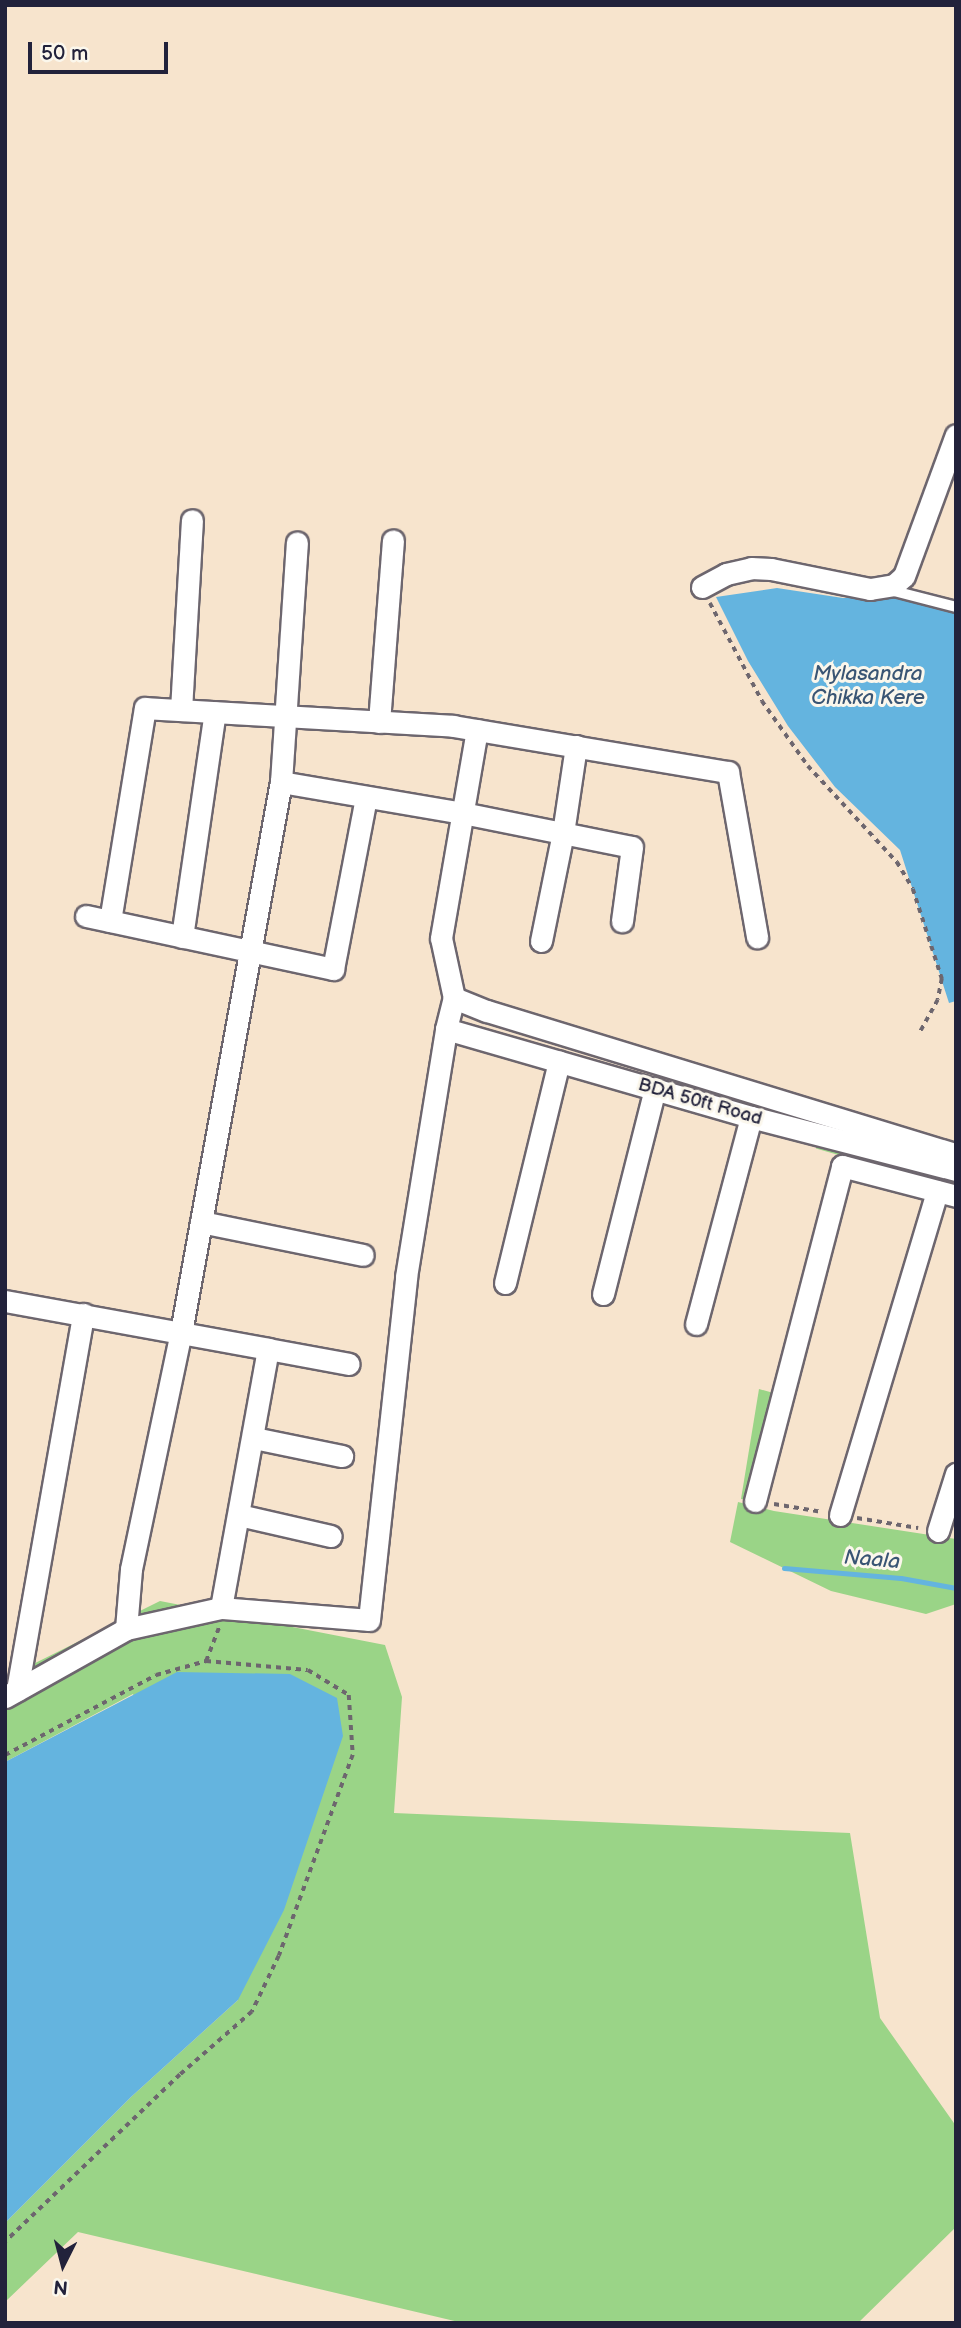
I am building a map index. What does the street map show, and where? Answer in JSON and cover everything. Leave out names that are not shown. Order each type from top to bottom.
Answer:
[{"type":"street","points":[[702,587],[726,574],[751,568],[771,569],[870,589],[884,588],[904,576],[956,435]]},
{"type":"street","points":[[181,710],[192,520]]},
{"type":"street","points":[[379,722],[393,541]]},
{"type":"street","points":[[126,1629],[131,1569],[181,1332],[281,782],[297,543]]},
{"type":"street","points":[[110,921],[145,708],[477,730],[728,772],[757,937]]},
{"type":"street","points":[[182,937],[215,712]]},
{"type":"street","points":[[11,1694],[126,1629],[223,1608],[369,1620],[406,1277],[446,1029],[454,998],[440,938],[477,730]]},
{"type":"street","points":[[541,941],[564,833],[576,746]]},
{"type":"street","points":[[281,782],[463,813],[632,847],[622,921]]},
{"type":"street","points":[[86,916],[333,969],[366,797]]},
{"type":"street","name":"BDA 50ft Road","points":[[454,998],[487,1011],[956,1154]]},
{"type":"street","name":"BDA 50ft Road","points":[[446,1029],[751,1116],[956,1170]]},
{"type":"street","points":[[505,1283],[559,1062]]},
{"type":"street","points":[[603,1294],[655,1088]]},
{"type":"street","points":[[696,1324],[751,1116]]},
{"type":"street","points":[[755,1501],[842,1166],[946,1194],[840,1516]]},
{"type":"street","points":[[201,1222],[363,1255]]},
{"type":"street","points":[[5,1301],[349,1364]]},
{"type":"street","points":[[11,1694],[83,1314]]},
{"type":"street","points":[[223,1608],[268,1349]]},
{"type":"street","points":[[254,1438],[342,1456]]},
{"type":"street","points":[[938,1531],[956,1474]]},
{"type":"street","points":[[239,1515],[331,1536]]},
{"type":"lane","points":[[884,588],[956,607]]},
{"type":"path","points":[[702,587],[770,712],[808,766],[897,862],[913,889],[942,979],[938,1000],[920,1032]]},
{"type":"path","points":[[206,1661],[223,1608]]},
{"type":"path","points":[[5,1755],[156,1675],[206,1661],[308,1670],[335,1684],[349,1695],[353,1755],[279,1956],[252,2012],[180,2075],[5,2242]]},
{"type":"green space","points":[[819,1138],[956,1177],[953,1188],[816,1149]]},
{"type":"green space","points":[[759,1389],[777,1394],[755,1501],[741,1499]]},
{"type":"green space","points":[[738,1502],[774,1511],[956,1539],[956,1604],[926,1614],[831,1591],[730,1542]]},
{"type":"green space","points":[[160,1601],[385,1645],[402,1697],[394,1813],[850,1833],[880,2018],[956,2126],[956,2227],[858,2323],[463,2323],[78,2232],[5,2302],[5,2223],[131,2097],[238,2000],[133,1694],[5,1762],[5,1678]]},
{"type":"water","name":"Mylasandra Chikka Kere","points":[[777,588],[843,598],[897,598],[956,614],[956,1001],[949,1003],[900,850],[835,787],[788,726],[748,661],[716,597]]},
{"type":"water","points":[[177,1672],[290,1674],[337,1698],[343,1736],[284,1910],[238,2000],[131,2097],[5,2223],[5,1762]]},
{"type":"waterway","name":"Naala","points":[[784,1568],[901,1578],[956,1588]]}]
